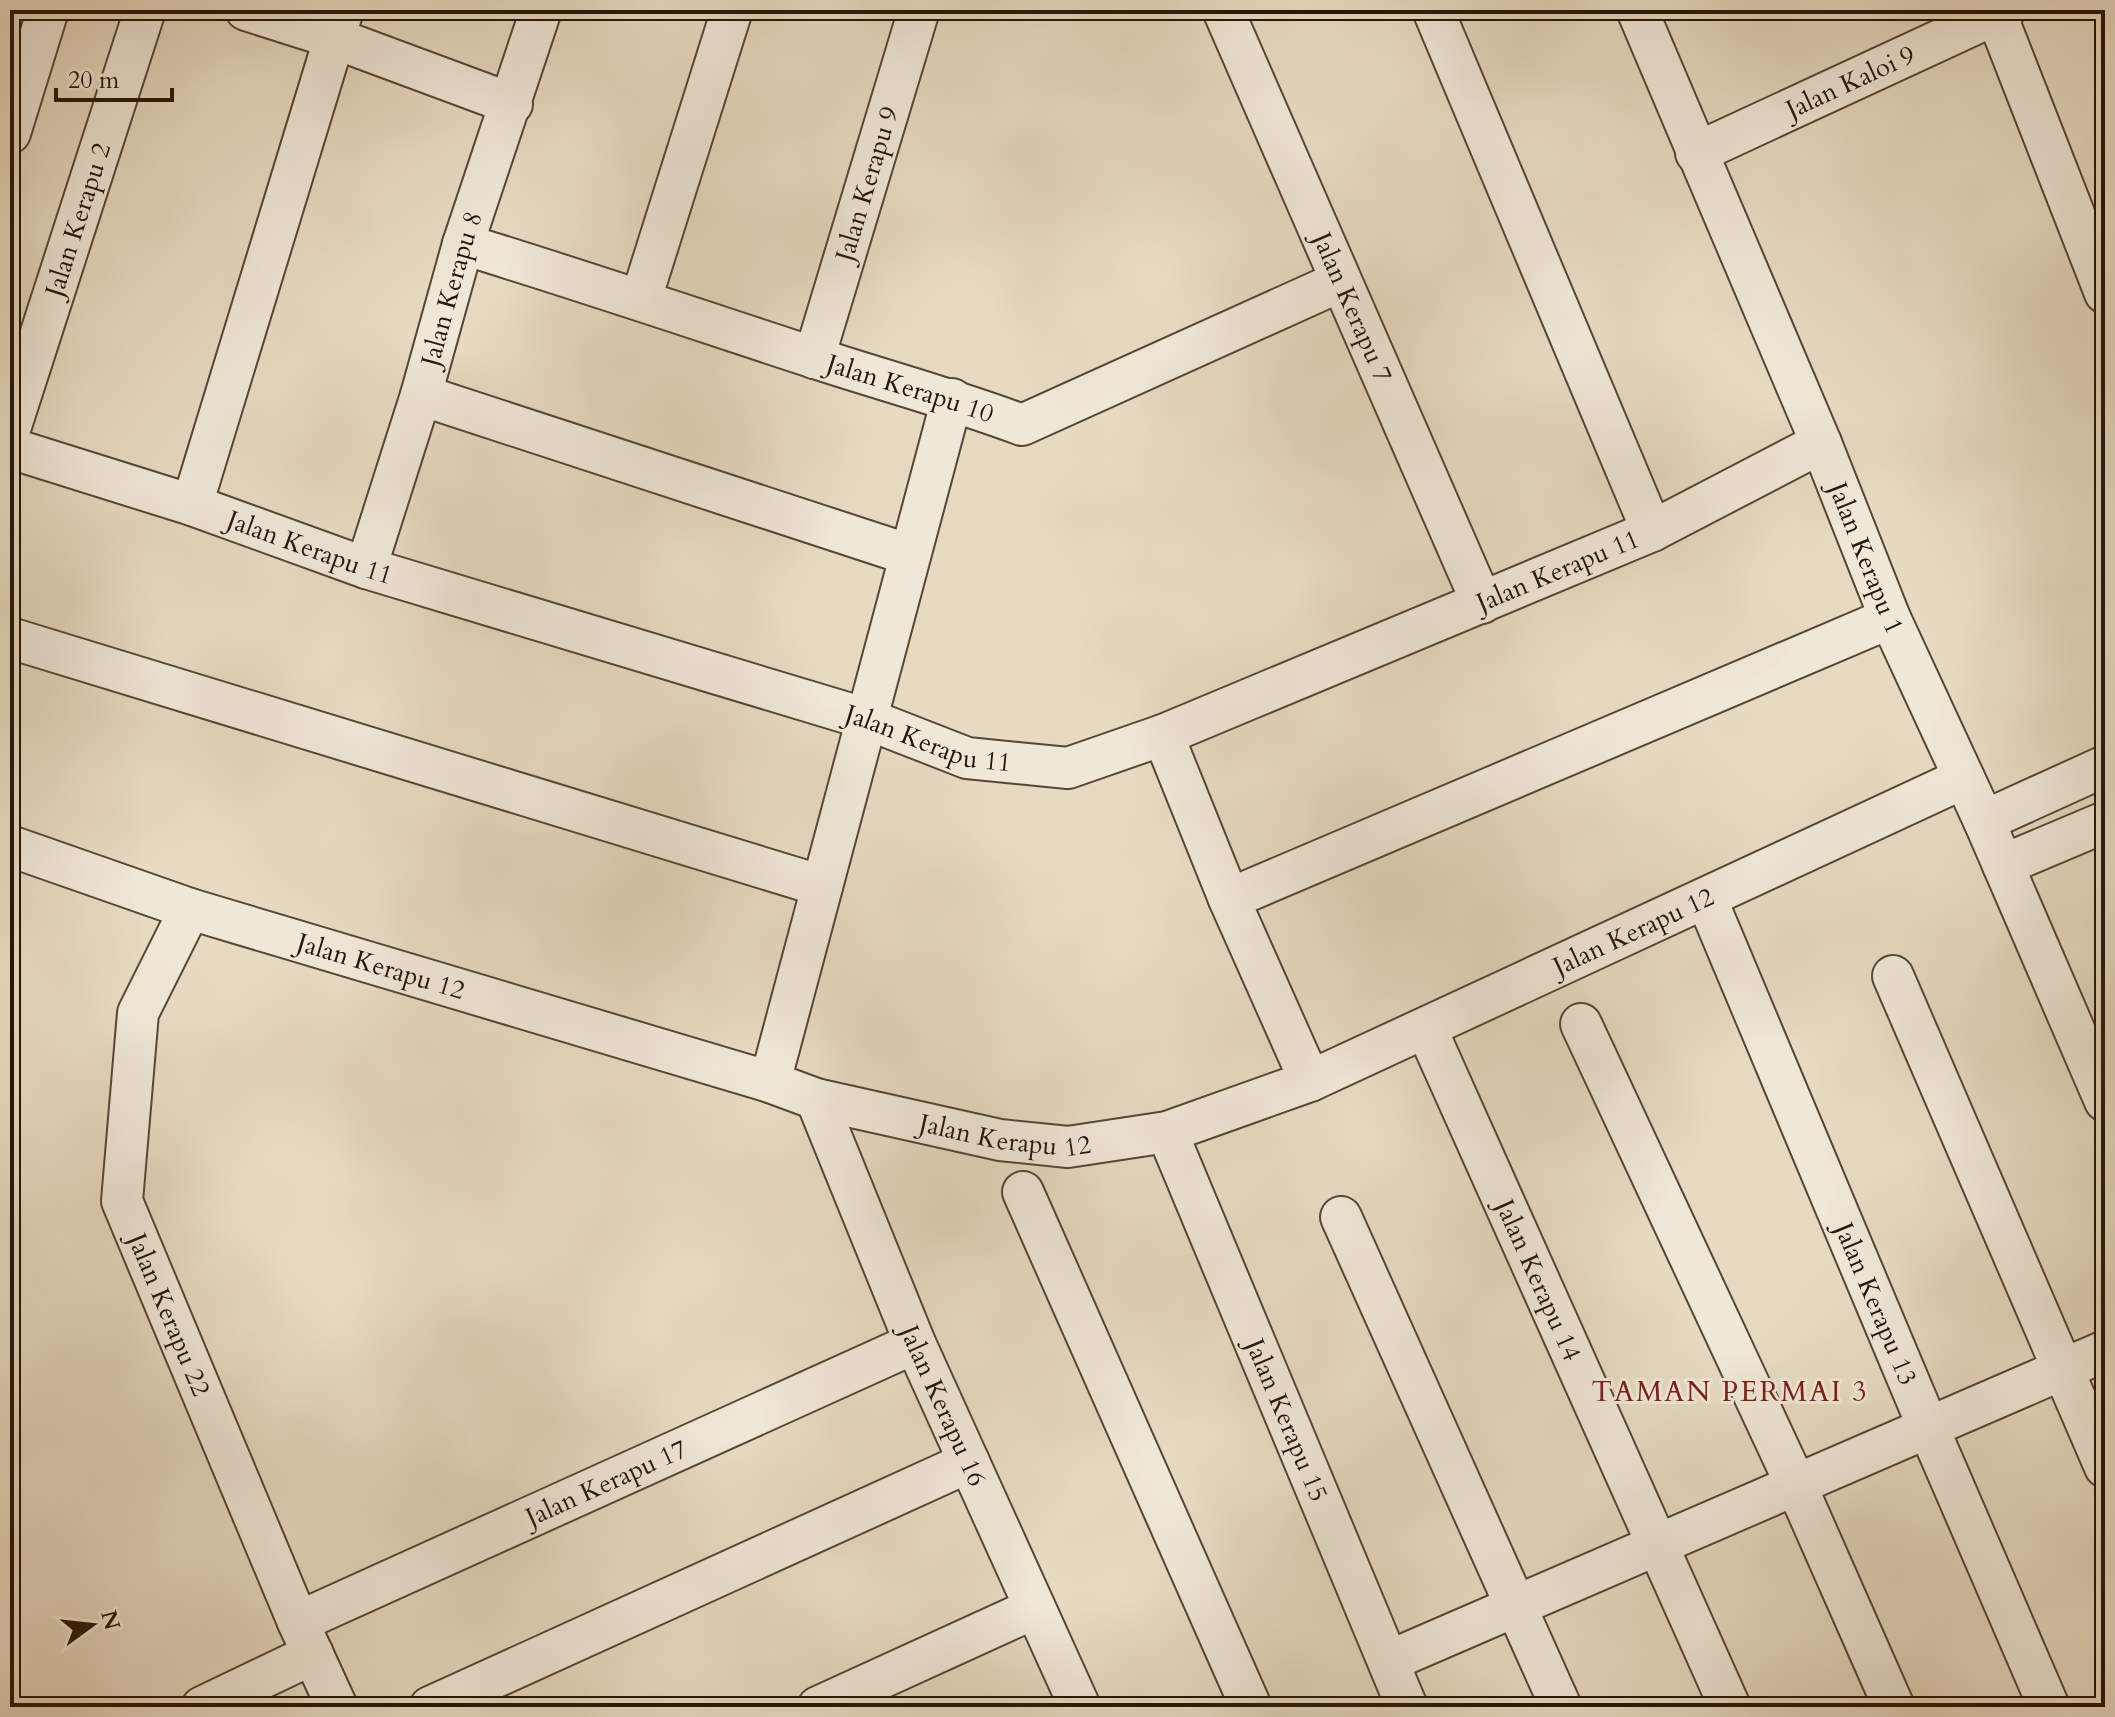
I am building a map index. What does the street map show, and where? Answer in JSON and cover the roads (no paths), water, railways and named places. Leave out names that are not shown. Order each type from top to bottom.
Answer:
[{"type":"street","points":[[10,133],[48,10]]},
{"type":"street","name":"Jalan Kerapu 2","points":[[10,429],[145,10]]},
{"type":"street","points":[[246,10],[339,24],[512,104]]},
{"type":"street","name":"Jalan Kerapu 8","points":[[366,568],[421,395],[463,244],[541,10]]},
{"type":"street","points":[[641,299],[732,10]]},
{"type":"street","name":"Jalan Kerapu 9","points":[[814,358],[919,10]]},
{"type":"street","name":"Jalan Kerapu 7","points":[[1223,10],[1482,603]]},
{"type":"street","points":[[1433,10],[1652,531]]},
{"type":"street","name":"Jalan Kerapu 1","points":[[1637,10],[1821,443],[1890,618],[1984,821],[2105,1101]]},
{"type":"street","points":[[2000,12],[2105,293]]},
{"type":"street","name":"Jalan Kaloi 9","points":[[1696,153],[2000,12]]},
{"type":"street","points":[[192,505],[339,24]]},
{"type":"street","name":"Jalan Kerapu 10","points":[[463,244],[641,299],[814,358],[952,399],[1022,425],[1341,281]]},
{"type":"street","points":[[421,395],[910,555]]},
{"type":"street","points":[[770,1082],[952,399]]},
{"type":"street","name":"Jalan Kerapu 11","points":[[10,448],[192,505],[366,568],[867,719],[967,758],[1068,768],[1163,735],[1652,531],[1821,443]]},
{"type":"street","points":[[1229,899],[1890,618]]},
{"type":"street","points":[[10,638],[822,886]]},
{"type":"street","points":[[1163,735],[1229,899],[1310,1081]]},
{"type":"street","points":[[1984,821],[2105,766]]},
{"type":"street","name":"Jalan Kerapu 12","points":[[10,846],[190,909],[770,1082],[816,1099],[1000,1140],[1068,1147],[1167,1132],[1310,1081],[1964,778]]},
{"type":"street","points":[[2003,865],[2105,822]]},
{"type":"street","name":"Jalan Kerapu 13","points":[[1706,898],[2049,1707]]},
{"type":"street","name":"Jalan Kerapu 22","points":[[190,909],[138,1013],[122,1201],[337,1707]]},
{"type":"street","points":[[1893,976],[2105,1467]]},
{"type":"street","points":[[1581,1024],[1796,1485],[1894,1707]]},
{"type":"street","name":"Jalan Kerapu 14","points":[[1426,1028],[1730,1707]]},
{"type":"street","name":"Jalan Kerapu 16","points":[[816,1099],[915,1343],[1080,1707]]},
{"type":"street","name":"Jalan Kerapu 15","points":[[1167,1132],[1389,1661],[1398,1704]]},
{"type":"street","points":[[1023,1192],[1251,1707]]},
{"type":"street","points":[[1341,1217],[1561,1707]]},
{"type":"street","name":"Jalan Kerapu 17","points":[[202,1707],[306,1638],[915,1343]]},
{"type":"street","points":[[1389,1661],[2105,1351]]},
{"type":"street","points":[[430,1707],[969,1462]]},
{"type":"street","points":[[818,1707],[1035,1608]]},
{"type":"district","name":"TAMAN PERMAI 3","points":[[1730,1391]]}]
